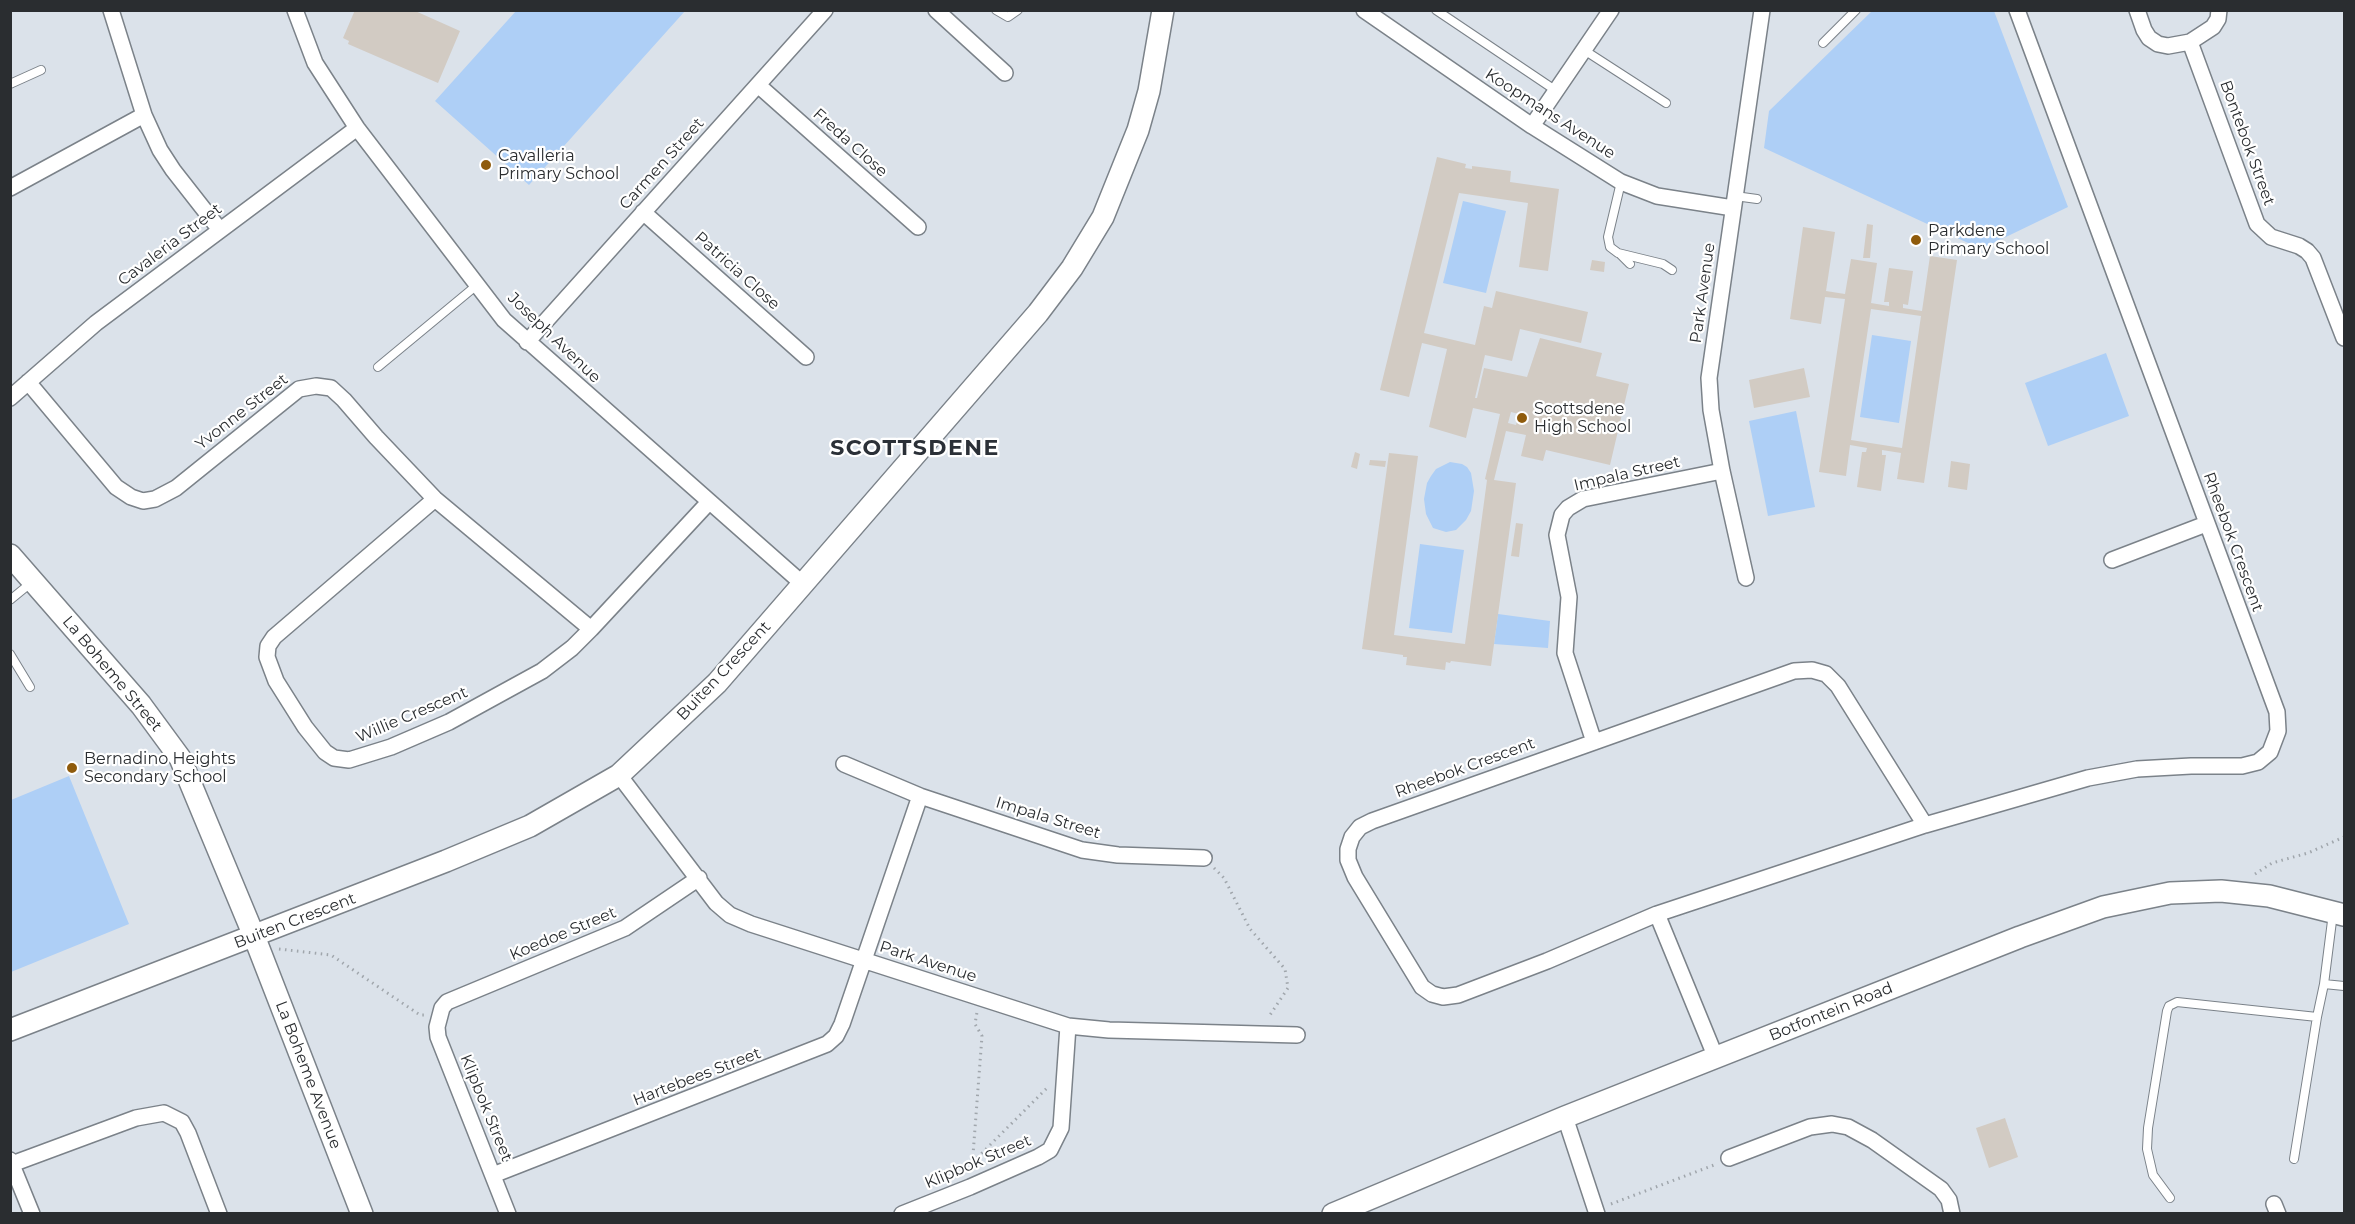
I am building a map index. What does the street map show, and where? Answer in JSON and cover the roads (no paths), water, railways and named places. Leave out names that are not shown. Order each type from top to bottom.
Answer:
[{"type":"street","points":[[111,10],[144,114],[160,150],[220,230]]},
{"type":"street","name":"Joseph Avenue","points":[[295,10],[315,63],[357,128],[504,320],[804,585]]},
{"type":"street","name":"Carmen Street","points":[[527,342],[825,10]]},
{"type":"street","points":[[936,10],[1005,73]]},
{"type":"street","name":"Buiten Crescent","points":[[10,1030],[530,826],[619,775],[717,683],[1038,313],[1072,268],[1102,217],[1138,130],[1149,91],[1163,10]]},
{"type":"street","name":"Koopmans Avenue","points":[[1364,10],[1532,126],[1621,182],[1657,196],[1734,202]]},
{"type":"street","points":[[1532,126],[1611,10]]},
{"type":"street","name":"Park Avenue","points":[[1746,578],[1722,471],[1709,378],[1762,10]]},
{"type":"street","name":"Rheebok Crescent","points":[[1925,825],[1838,686],[1826,674],[1812,670],[1794,670],[1372,821],[1360,827],[1352,837],[1348,849],[1348,860],[1355,877],[1422,987],[1432,994],[1443,997],[1458,995],[1547,961],[1657,914],[1925,825],[2088,778],[2137,769],[2242,766],[2258,762],[2270,752],[2278,731],[2277,712],[2017,10]]},
{"type":"street","points":[[2137,10],[2144,30],[2150,38],[2158,44],[2168,46],[2190,42],[2213,27],[2218,20],[2219,10]]},
{"type":"street","name":"Bontebok Street","points":[[2190,42],[2258,224],[2271,237],[2299,246],[2313,258],[2344,338]]},
{"type":"street","name":"Freda Close","points":[[758,85],[918,227]]},
{"type":"street","points":[[10,188],[144,114]]},
{"type":"street","name":"Cavaleria Street","points":[[10,398],[96,323],[357,128]]},
{"type":"street","name":"Patricia Close","points":[[644,212],[806,357]]},
{"type":"street","name":"Yvonne Street","points":[[28,382],[116,487],[131,497],[143,501],[155,499],[176,488],[299,388],[316,386],[331,388],[435,499],[591,629]]},
{"type":"street","name":"Impala Street","points":[[1594,742],[1565,653],[1569,597],[1557,535],[1562,515],[1568,508],[1583,499],[1722,471]]},
{"type":"street","name":"Willie Crescent","points":[[435,499],[274,637],[268,646],[267,657],[276,681],[305,727],[325,752],[334,758],[349,760],[391,747],[449,722],[542,671],[572,648],[591,629],[709,502]]},
{"type":"street","points":[[2112,561],[2206,524]]},
{"type":"street","name":"La Boheme Street","points":[[10,555],[141,705],[180,758],[254,936]]},
{"type":"street","name":"Impala Street","points":[[844,764],[920,796],[1082,850],[1118,855],[1204,858]]},
{"type":"street","name":"Park Avenue","points":[[619,775],[716,903],[730,915],[751,924],[1068,1026],[1109,1030],[1298,1035]]},
{"type":"street","points":[[864,960],[920,796]]},
{"type":"street","name":"Koedoe Street","points":[[439,1015],[447,1002],[625,928],[699,878]]},
{"type":"street","name":"Botfontein Road","points":[[1333,1214],[1565,1117],[2020,937],[2103,907],[2170,893],[2221,891],[2269,896],[2339,914]]},
{"type":"street","points":[[1657,914],[1716,1058]]},
{"type":"street","name":"La Boheme Avenue","points":[[254,936],[362,1214]]},
{"type":"street","name":"Hartebees Street","points":[[493,1175],[827,1044],[836,1036],[842,1024],[864,960]]},
{"type":"street","name":"Klipbok Street","points":[[439,1015],[438,1037],[508,1214]]},
{"type":"street","name":"Klipbok Street","points":[[902,1214],[970,1187],[1050,1150],[1061,1128],[1068,1026]]},
{"type":"street","points":[[32,1214],[11,1162],[136,1118],[164,1113],[182,1122],[188,1133],[219,1214]]},
{"type":"street","points":[[1565,1117],[1596,1212]]},
{"type":"street","points":[[1729,1158],[1810,1127],[1832,1124],[1848,1127],[1872,1140],[1941,1189],[1949,1200],[1952,1214]]},
{"type":"lane","points":[[996,10],[1008,17],[1018,10]]},
{"type":"lane","points":[[1436,10],[1555,90]]},
{"type":"lane","points":[[1823,43],[1856,10]]},
{"type":"lane","points":[[1584,50],[1666,103]]},
{"type":"lane","points":[[10,84],[41,70]]},
{"type":"lane","points":[[1621,182],[1608,242],[1613,250],[1624,256],[1630,264]]},
{"type":"lane","points":[[1734,202],[1757,199]]},
{"type":"lane","points":[[1619,253],[1660,263],[1672,270]]},
{"type":"lane","points":[[378,367],[477,285]]},
{"type":"lane","points":[[10,600],[33,581]]},
{"type":"lane","points":[[10,654],[30,687]]},
{"type":"lane","points":[[2294,1159],[2317,1017],[2339,914]]},
{"type":"lane","points":[[2324,984],[2344,986]]},
{"type":"lane","points":[[2170,1198],[2153,1175],[2148,1149],[2148,1128],[2169,1006],[2177,1002],[2317,1017]]},
{"type":"place","name":"Cavalleria Primary School","points":[[486,165]]},
{"type":"place","name":"Parkdene Primary School","points":[[1916,240]]},
{"type":"place","name":"Scottsdene High School","points":[[1522,418]]},
{"type":"place","name":"Bernadino Heights Secondary School","points":[[72,768]]},
{"type":"district","name":"SCOTTSDENE","points":[[915,449]]}]
